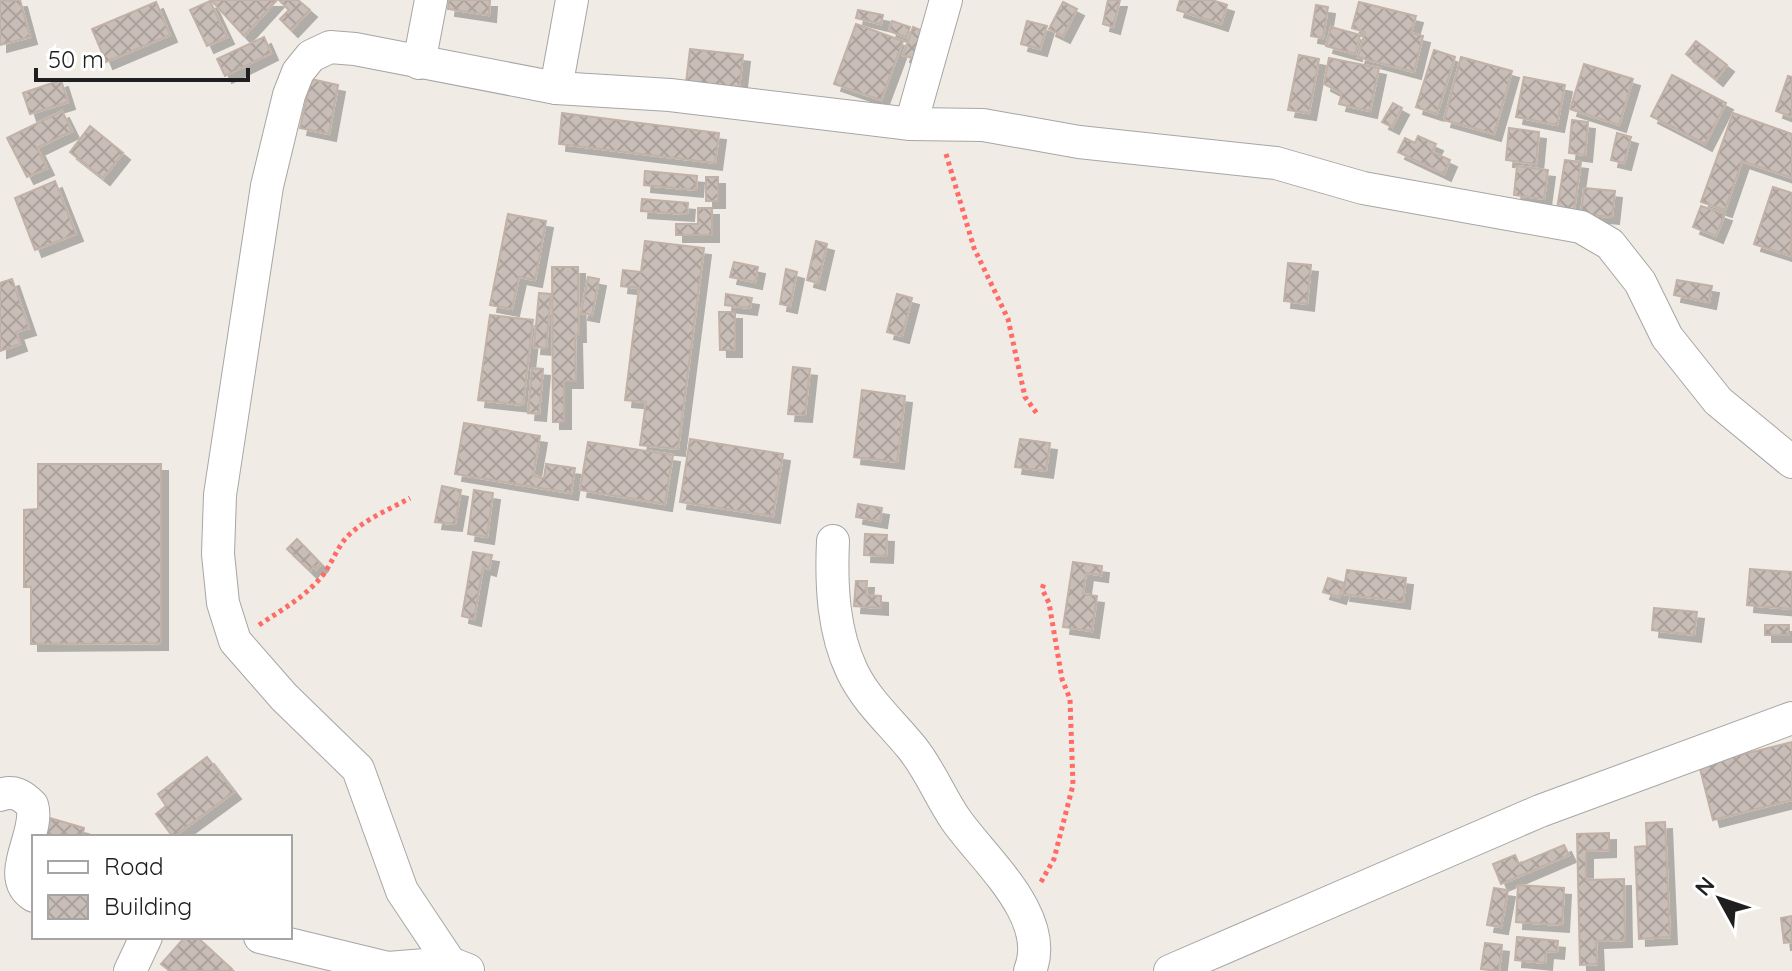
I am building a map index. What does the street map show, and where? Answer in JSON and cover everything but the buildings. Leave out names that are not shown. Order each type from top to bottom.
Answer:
[{"type":"street","points":[[419,63],[431,0]]},
{"type":"street","points":[[556,88],[572,0]]},
{"type":"street","points":[[924,124],[946,0]]},
{"type":"street","points":[[460,967],[402,891],[358,769],[284,697],[235,641],[223,603],[218,554],[220,495],[267,186],[289,95],[298,72],[311,56],[330,47],[355,49],[556,88],[670,95],[924,124],[983,125],[1079,142],[1276,163],[1363,188],[1581,227],[1610,244],[1640,282],[1667,337],[1718,401],[1792,462]]},
{"type":"street","points":[[833,541],[837,627],[853,674],[872,705],[913,749],[954,818],[1024,910],[1035,947],[1035,959],[1030,971]]},
{"type":"street","points":[[1170,971],[1540,811],[1792,718]]},
{"type":"street","points":[[0,795],[20,795],[32,805],[34,811],[20,872],[24,887],[32,894]]},
{"type":"street","points":[[130,971],[145,939]]},
{"type":"street","points":[[268,939],[388,968],[460,967]]},
{"type":"path","points":[[924,124],[974,248],[1008,319],[1025,397],[1038,415]]},
{"type":"path","points":[[235,641],[295,603],[325,572],[347,536],[365,522],[410,498]]},
{"type":"path","points":[[1024,910],[1054,859],[1073,785],[1070,699],[1062,679],[1049,603],[1042,589],[1045,581]]}]
